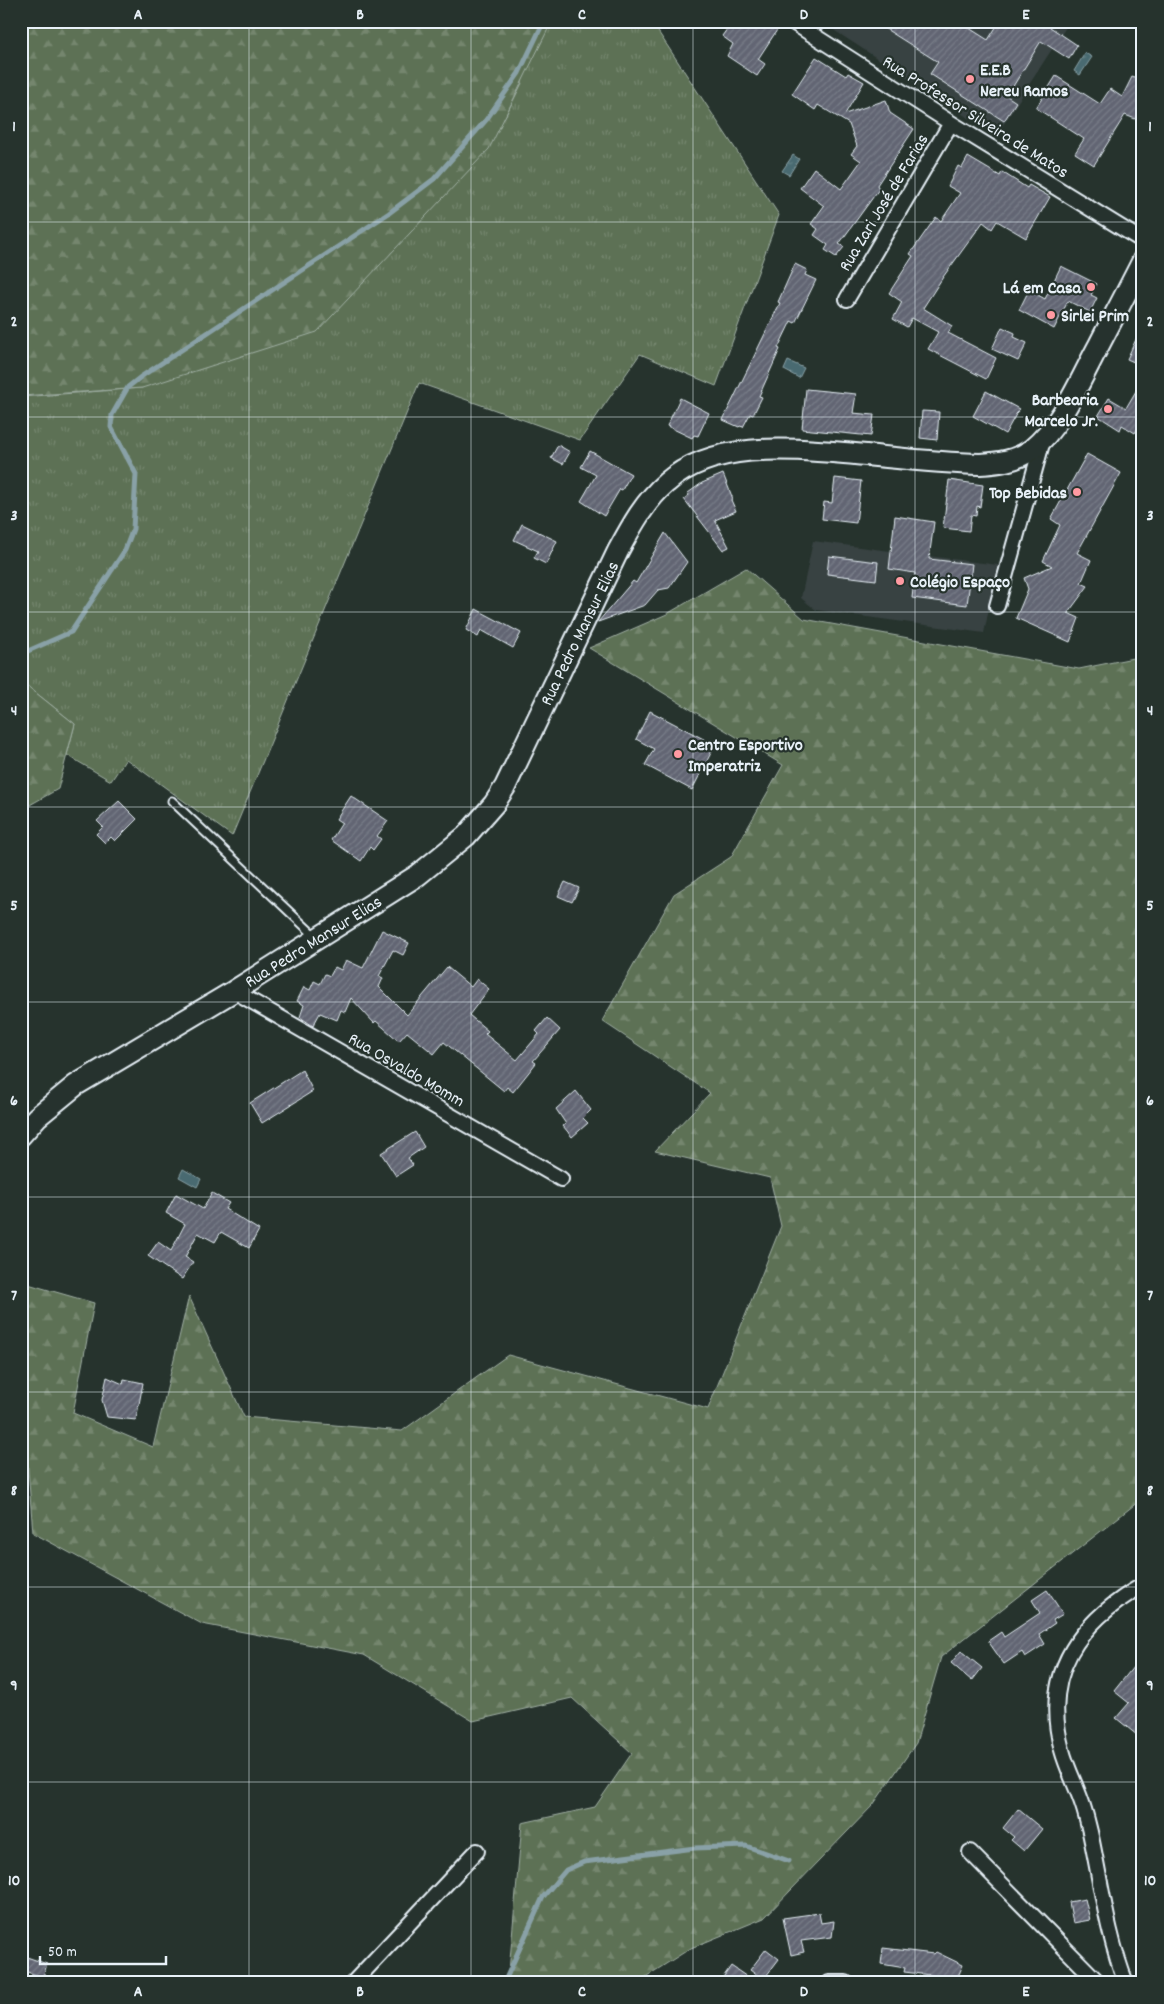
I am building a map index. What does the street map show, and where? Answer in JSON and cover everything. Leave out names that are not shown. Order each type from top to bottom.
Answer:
[{"type":"main road","name":"Rua Pedro Mansur Elias","points":[[21,1135],[29,1116],[76,1085],[234,991],[316,937],[418,875],[466,836],[494,804],[505,787],[634,522],[666,483],[682,470],[699,462],[742,452],[792,449],[968,464],[994,463],[1020,456],[1029,451],[1044,437],[1069,402],[1143,260]]},
{"type":"street","name":"Rua Professor Silveira de Matos","points":[[790,21],[1143,241]]},
{"type":"street","name":"Rua Zari José de Farias","points":[[847,299],[951,123]]},
{"type":"street","points":[[997,606],[1044,437]]},
{"type":"street","name":"Rua Osvaldo Momm","points":[[234,991],[561,1179]]},
{"type":"street","points":[[1126,1983],[1112,1943],[1084,1807],[1062,1750],[1057,1723],[1057,1702],[1061,1672],[1078,1638],[1107,1609],[1143,1585]]},
{"type":"street","points":[[353,1983],[478,1851]]},
{"type":"street","points":[[970,1852],[1099,1983]]},
{"type":"street","points":[[829,1983],[846,1983]]},
{"type":"lane","points":[[172,801],[316,937]]},
{"type":"shaded area","name":"E.E.B Nereu Ramos","points":[[820,21],[1070,21],[996,136]]},
{"type":"shaded area","name":"Colégio Espaço","points":[[813,541],[998,565],[984,633],[816,610],[801,598]]},
{"type":"green space","points":[[21,21],[552,21],[489,149],[317,332],[142,388],[21,396]]},
{"type":"green space","points":[[535,21],[651,21],[779,215],[716,386],[640,354],[580,440],[419,383],[232,836],[126,759],[111,781],[67,755],[75,724],[21,681],[21,397],[142,388],[431,210],[506,115],[522,83]]},
{"type":"green space","points":[[746,568],[804,619],[1079,669],[1143,656],[1143,1498],[941,1657],[916,1743],[873,1805],[764,1918],[691,1948],[636,1983],[508,1983],[522,1823],[595,1807],[632,1753],[572,1698],[473,1721],[364,1655],[202,1624],[33,1533],[21,1380],[21,1282],[94,1303],[73,1413],[153,1447],[189,1296],[244,1417],[402,1431],[508,1355],[708,1409],[781,1226],[770,1178],[655,1151],[710,1093],[602,1021],[674,894],[731,857],[783,765],[589,648],[667,614]]},
{"type":"green space","points":[[21,681],[75,724],[58,789],[21,810]]},
{"type":"water","points":[[1085,53],[1092,57],[1080,75],[1074,71]]},
{"type":"water","points":[[793,155],[799,159],[789,175],[782,171]]},
{"type":"water","points":[[788,361],[804,368],[799,378],[784,370]]},
{"type":"water","points":[[183,1169],[201,1179],[197,1187],[179,1177]]},
{"type":"building","points":[[733,21],[765,21],[777,30],[758,59],[765,64],[757,76],[727,56],[733,44],[722,36]]},
{"type":"building","points":[[873,21],[958,21],[988,40],[1000,21],[1054,21],[1050,27],[1077,45],[1069,59],[1041,41],[1007,96],[1016,102],[1004,121],[930,74],[938,62]]},
{"type":"building","points":[[816,57],[846,76],[848,73],[864,82],[845,114],[886,100],[890,113],[914,129],[877,185],[879,189],[839,244],[844,247],[836,257],[825,250],[828,245],[814,235],[818,229],[811,224],[824,206],[800,188],[814,168],[841,189],[861,161],[851,154],[857,146],[849,124],[818,105],[815,110],[792,94]]},
{"type":"building","points":[[1056,76],[1100,104],[1110,89],[1122,97],[1132,77],[1143,82],[1143,122],[1125,115],[1094,165],[1075,153],[1084,139],[1036,108]]},
{"type":"building","points":[[968,157],[1000,176],[1002,172],[1027,188],[1029,185],[1050,197],[1026,238],[997,221],[992,229],[983,222],[923,308],[952,326],[948,333],[996,358],[986,379],[928,349],[938,332],[912,318],[907,327],[893,319],[902,302],[889,293],[913,256],[910,254],[936,217],[941,221],[960,193],[948,186],[958,166],[962,168]]},
{"type":"building","points":[[795,264],[807,270],[805,275],[816,280],[795,323],[791,321],[778,348],[780,349],[759,396],[762,397],[753,415],[750,414],[743,427],[739,427],[723,420],[780,303],[778,302]]},
{"type":"building","points":[[1061,266],[1097,284],[1091,295],[1097,298],[1090,312],[1068,301],[1054,329],[1019,310],[1029,290],[1045,299]]},
{"type":"building","points":[[1143,324],[1143,366],[1127,359]]},
{"type":"building","points":[[1002,327],[1015,333],[1014,337],[1027,343],[1018,361],[992,349]]},
{"type":"building","points":[[1143,379],[1143,420],[1135,433],[1122,425],[1120,430],[1098,416],[1109,398],[1126,408]]},
{"type":"building","points":[[806,389],[856,394],[853,413],[874,415],[871,436],[802,429]]},
{"type":"building","points":[[986,391],[1019,409],[1005,434],[973,416]]},
{"type":"building","points":[[680,398],[709,413],[698,436],[694,435],[692,438],[667,426]]},
{"type":"building","points":[[922,411],[939,412],[937,440],[920,438]]},
{"type":"building","points":[[558,445],[570,452],[563,464],[551,458]]},
{"type":"building","points":[[590,451],[631,474],[604,516],[581,501],[596,475],[581,467]]},
{"type":"building","points":[[1087,454],[1121,473],[1077,553],[1091,560],[1081,583],[1088,586],[1068,613],[1079,618],[1070,642],[1016,618],[1028,589],[1024,578],[1052,566],[1043,561],[1060,525],[1051,519]]},
{"type":"building","points":[[723,474],[736,511],[715,520],[729,547],[723,550],[684,499],[689,495],[688,493],[702,483]]},
{"type":"building","points":[[835,478],[861,481],[856,523],[822,519],[824,502],[832,503]]},
{"type":"building","points":[[949,480],[983,485],[980,507],[977,506],[976,516],[971,515],[969,531],[943,528]]},
{"type":"building","points":[[895,516],[934,522],[929,559],[972,564],[967,605],[912,598],[915,573],[889,569]]},
{"type":"building","points":[[522,524],[557,541],[546,564],[534,558],[538,551],[514,540]]},
{"type":"building","points":[[665,533],[687,562],[669,588],[658,590],[645,605],[598,622],[633,581],[636,583]]},
{"type":"building","points":[[829,556],[878,562],[876,580],[827,574]]},
{"type":"building","points":[[476,609],[521,633],[513,648],[481,630],[478,637],[466,630]]},
{"type":"building","points":[[650,711],[715,745],[692,790],[645,765],[654,749],[636,739]]},
{"type":"building","points":[[351,796],[388,821],[377,836],[381,839],[373,850],[370,847],[361,861],[331,840],[342,823],[336,819]]},
{"type":"building","points":[[119,801],[137,819],[115,841],[111,837],[105,843],[96,834],[103,827],[97,821]]},
{"type":"building","points":[[565,882],[579,888],[572,902],[558,896]]},
{"type":"building","points":[[382,930],[409,943],[403,955],[393,950],[379,976],[383,978],[379,987],[407,1015],[447,967],[471,987],[477,979],[489,989],[469,1015],[488,1031],[485,1034],[517,1060],[539,1034],[536,1031],[547,1018],[560,1030],[533,1061],[536,1063],[513,1092],[507,1087],[504,1091],[444,1042],[434,1054],[407,1032],[399,1041],[376,1021],[374,1023],[351,998],[345,1012],[341,1010],[337,1020],[320,1013],[313,1026],[300,1017],[304,1005],[297,1001],[304,987],[310,990],[314,981],[320,984],[325,974],[330,976],[335,967],[341,970],[346,960],[363,968]]},
{"type":"building","points":[[302,1070],[313,1091],[262,1123],[250,1103]]},
{"type":"building","points":[[576,1091],[591,1110],[583,1118],[588,1123],[572,1137],[563,1126],[566,1124],[556,1109]]},
{"type":"building","points":[[415,1132],[424,1147],[408,1158],[413,1165],[396,1176],[381,1153]]},
{"type":"building","points":[[212,1193],[229,1203],[225,1209],[259,1230],[249,1248],[221,1232],[215,1242],[198,1233],[185,1257],[193,1262],[182,1279],[148,1256],[158,1242],[171,1251],[185,1224],[166,1213],[176,1194],[203,1209]]},
{"type":"building","points":[[107,1377],[123,1384],[124,1379],[143,1383],[136,1420],[107,1417],[102,1400]]},
{"type":"building","points":[[1047,1590],[1063,1614],[1053,1620],[1055,1623],[1039,1634],[1045,1644],[1025,1657],[1022,1652],[1004,1664],[988,1641],[1001,1632],[1004,1637],[1040,1613],[1032,1600]]},
{"type":"building","points":[[961,1651],[982,1668],[972,1681],[951,1663]]},
{"type":"building","points":[[1134,1666],[1143,1673],[1143,1740],[1116,1718],[1129,1703],[1114,1691]]},
{"type":"building","points":[[1018,1809],[1042,1829],[1024,1851],[1011,1840],[1014,1837],[1003,1828]]},
{"type":"building","points":[[1085,1899],[1090,1920],[1073,1923],[1069,1902]]},
{"type":"building","points":[[819,1913],[821,1923],[834,1921],[832,1937],[801,1941],[804,1952],[791,1955],[783,1918]]},
{"type":"building","points":[[883,1948],[934,1954],[936,1952],[963,1965],[955,1983],[936,1983],[939,1976],[904,1972],[905,1968],[881,1964]]},
{"type":"building","points":[[766,1949],[779,1959],[763,1980],[750,1970]]},
{"type":"building","points":[[21,1955],[47,1964],[43,1977],[21,1970]]},
{"type":"building","points":[[731,1966],[756,1983],[719,1983]]},
{"type":"waterway","points":[[21,654],[71,632],[125,550],[133,529],[136,474],[111,427],[112,415],[128,387],[389,213],[434,179],[486,120],[519,73],[544,21]]},
{"type":"waterway","points":[[504,1983],[543,1897],[566,1870],[584,1862],[695,1848],[746,1846],[789,1861]]},
{"type":"place","name":"E.E.B Nereu Ramos","points":[[970,79]]},
{"type":"place","name":"Lá em Casa","points":[[1091,287]]},
{"type":"place","name":"Sirlei Prim","points":[[1051,315]]},
{"type":"place","name":"Barbearia Marcelo Jr.","points":[[1108,409]]},
{"type":"place","name":"Top Bebidas","points":[[1077,492]]},
{"type":"place","name":"Colégio Espaço","points":[[900,581]]},
{"type":"place","name":"Centro Esportivo Imperatriz","points":[[678,754]]}]
